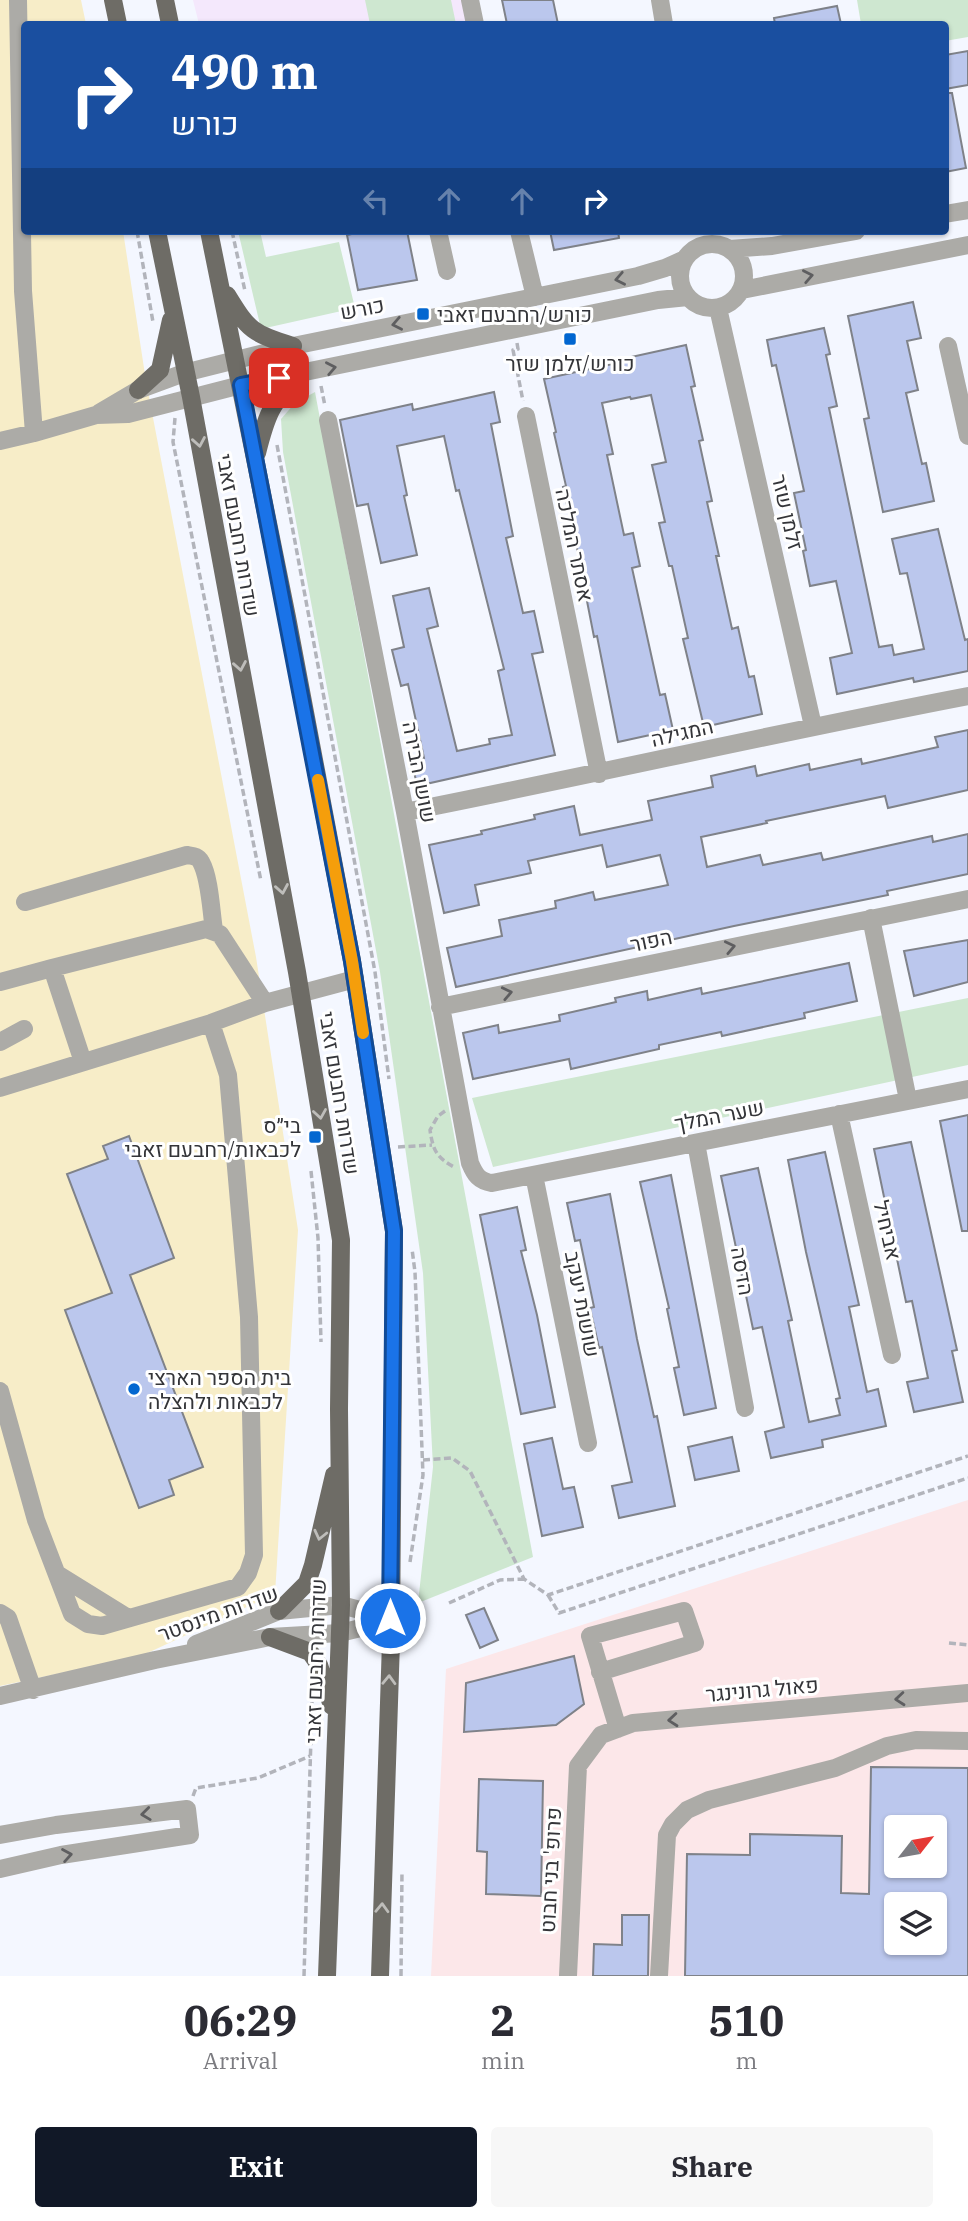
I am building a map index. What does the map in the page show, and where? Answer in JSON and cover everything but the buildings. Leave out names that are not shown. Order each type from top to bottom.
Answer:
[{"type":"main road","points":[[113,0],[117,21]]},
{"type":"main road","points":[[165,0],[169,21]]},
{"type":"main road","name":"שדרות רחבעם זאבי","points":[[158,235],[191,397],[300,994],[341,1240],[341,1605],[327,1976]]},
{"type":"main road","name":"שדרות רחבעם זאבי","points":[[210,235],[256,460],[355,979],[394,1231],[390,1618],[380,1976]]},
{"type":"main road","points":[[220,284],[244,324],[260,335],[293,346]]},
{"type":"main road","points":[[138,390],[160,370],[172,313]]},
{"type":"main road","points":[[256,460],[265,419],[275,401],[298,374]]},
{"type":"main road","points":[[279,1611],[307,1583],[341,1444]]},
{"type":"main road","points":[[270,1637],[310,1652],[319,1665],[336,1718]]},
{"type":"street","points":[[18,0],[21,175]]},
{"type":"street","points":[[471,0],[474,21]]},
{"type":"street","points":[[660,0],[664,21]]},
{"type":"street","points":[[949,213],[968,210]]},
{"type":"street","points":[[22,235],[23,291],[34,433]]},
{"type":"street","points":[[439,235],[447,271]]},
{"type":"street","points":[[520,235],[536,296]]},
{"type":"street","points":[[729,249],[772,246],[834,235]]},
{"type":"street","points":[[704,238],[729,249],[737,255],[744,272],[742,290],[732,302],[718,308],[701,307],[688,297],[680,278],[685,259],[704,238]]},
{"type":"street","points":[[742,290],[968,245]]},
{"type":"street","name":"כורש","points":[[0,441],[96,415],[138,390],[184,373],[293,346],[638,276],[685,259]]},
{"type":"street","name":"כורש","points":[[96,415],[128,414],[241,385],[658,300],[688,297]]},
{"type":"street","name":"זלמן שזר","points":[[718,308],[813,726]]},
{"type":"street","points":[[948,346],[968,436]]},
{"type":"street","name":"אסתר המלכה","points":[[526,416],[599,774]]},
{"type":"street","name":"שושן הבירה","points":[[328,420],[470,1163],[477,1176]]},
{"type":"street","name":"המגילה","points":[[405,812],[968,696]]},
{"type":"street","points":[[25,902],[187,855],[196,856],[201,860],[206,877],[214,930]]},
{"type":"street","name":"הפור","points":[[440,1007],[968,899]]},
{"type":"street","points":[[871,918],[908,1101]]},
{"type":"street","points":[[0,982],[206,929],[220,934],[265,1003]]},
{"type":"street","points":[[52,968],[83,1062]]},
{"type":"street","points":[[0,1088],[211,1023],[265,1003],[355,979]]},
{"type":"street","points":[[0,1391],[36,1520],[72,1614],[89,1624],[102,1626],[238,1587],[248,1573],[254,1555],[249,1317],[228,1075],[211,1023]]},
{"type":"street","points":[[0,1042],[24,1029]]},
{"type":"street","name":"שער המלך","points":[[477,1176],[492,1183],[968,1089]]},
{"type":"street","name":"אביחיל","points":[[839,1114],[892,1355]]},
{"type":"street","name":"הדסה","points":[[696,1143],[745,1408]]},
{"type":"street","name":"שושנת יעקב","points":[[534,1175],[587,1443]]},
{"type":"street","points":[[57,1574],[128,1619]]},
{"type":"street","name":"שדרות מינסטר","points":[[155,1660],[279,1611],[341,1605],[390,1618]]},
{"type":"street","points":[[600,1672],[695,1643],[684,1611],[590,1636],[600,1672],[618,1729]]},
{"type":"street","points":[[0,1613],[8,1618],[33,1690]]},
{"type":"street","name":"שדרות מינסטר","points":[[0,1696],[270,1637],[340,1633],[390,1618]]},
{"type":"street","name":"פאול גרונינגר","points":[[578,1766],[601,1735],[633,1723],[968,1693]]},
{"type":"street","points":[[659,1976],[667,1835],[673,1824],[687,1810],[709,1801],[835,1768],[887,1746],[916,1740],[968,1741]]},
{"type":"street","name":"פרופ' בני חבוט","points":[[568,1976],[578,1766]]},
{"type":"street","points":[[0,1835],[56,1825],[187,1809],[190,1835],[61,1855],[0,1869]]},
{"type":"path","points":[[138,235],[155,333]]},
{"type":"path","points":[[233,235],[246,295]]},
{"type":"path","points":[[514,330],[518,349],[513,349],[526,416]]},
{"type":"path","points":[[317,370],[328,420]]},
{"type":"path","points":[[458,1101],[438,1116],[429,1130],[432,1145],[439,1159],[477,1176]]},
{"type":"path","points":[[398,1147],[432,1145]]},
{"type":"path","points":[[548,1595],[968,1456]]},
{"type":"path","points":[[423,1460],[452,1458],[470,1471],[524,1579],[548,1595],[559,1613],[968,1478]]},
{"type":"path","points":[[449,1603],[500,1580],[524,1579]]},
{"type":"path","points":[[949,1643],[968,1645]]},
{"type":"path","points":[[304,1976],[312,1699]]},
{"type":"path","points":[[187,1809],[196,1788],[258,1778],[310,1756]]},
{"type":"shaded area","points":[[193,0],[462,0],[466,21],[198,21]]},
{"type":"shaded area","points":[[968,1500],[968,1976],[431,1976],[446,1669]]},
{"type":"green space","points":[[365,0],[451,0],[455,21],[369,21]]},
{"type":"green space","points":[[857,0],[968,0],[968,37],[949,40],[949,21],[860,21]]},
{"type":"green space","points":[[239,235],[261,235],[266,257],[339,242],[355,308],[261,329]]},
{"type":"green space","points":[[315,392],[533,1557],[418,1603],[433,1467],[423,1273],[380,972],[283,452],[281,419],[295,403]]},
{"type":"green space","points":[[968,998],[968,1065],[493,1167],[472,1098]]},
{"type":"sand","points":[[0,0],[81,0],[85,21],[21,21],[21,235],[124,235],[146,381],[256,957],[298,1230],[275,1594],[141,1656],[0,1686]]},
{"type":"slow traffic","points":[[318,780],[363,1033]]},
{"type":"place","name":"כורש/רחבעם זאבי","points":[[423,314]]},
{"type":"place","name":"כורש/זלמן שזר","points":[[570,339]]},
{"type":"place","name":"בי״ס לכבאות/רחבעם זאבי","points":[[315,1137]]},
{"type":"place","name":"בית הספר הארצי לכבאות ולהצלה","points":[[134,1389]]},
{"type":"route","points":[[279,378],[241,385],[352,961],[394,1231],[390,1618]]}]
